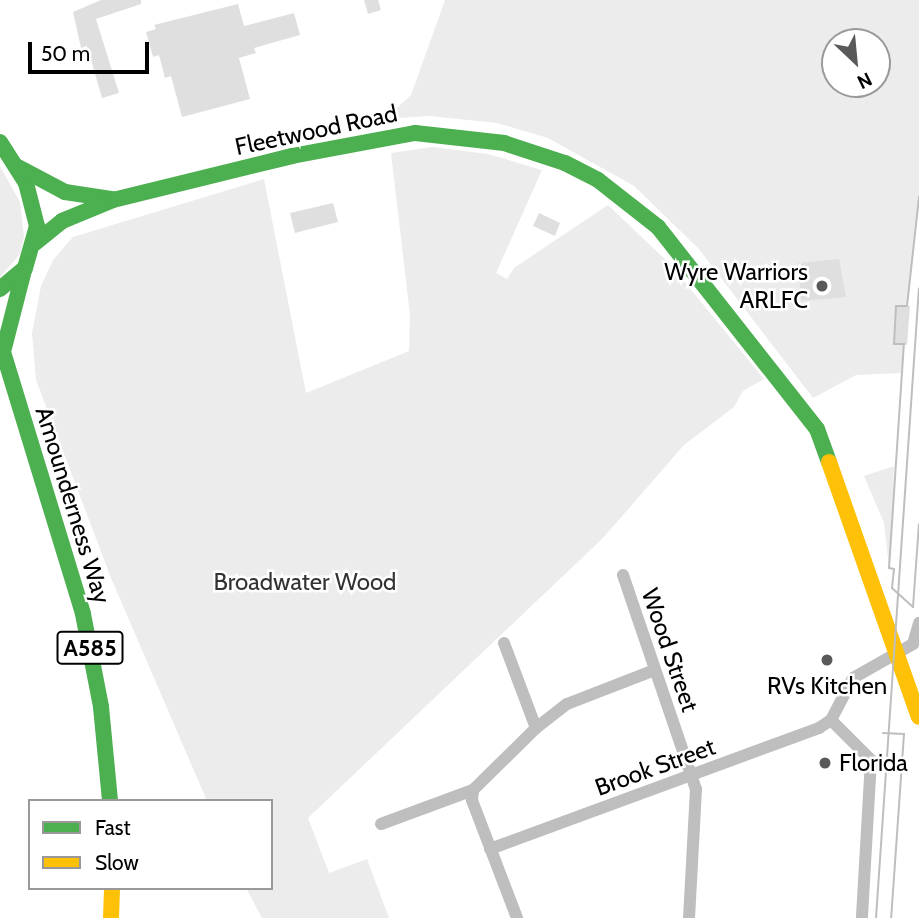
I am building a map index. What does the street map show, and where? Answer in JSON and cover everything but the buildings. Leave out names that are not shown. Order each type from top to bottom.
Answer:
[{"type":"main road","name":"Fleetwood Road","points":[[35,243],[62,221],[113,200],[292,156],[415,133],[504,143],[565,163],[598,180],[658,227],[693,266],[817,429],[919,717]]},
{"type":"main road","name":"A585","points":[[0,142],[18,167],[32,198],[35,243],[25,268],[0,289]]},
{"type":"main road","name":"Fleetwood Road","points":[[18,167],[41,183],[65,192],[113,200]]},
{"type":"main road","name":"Amounderness Way","points":[[25,268],[2,345],[83,614],[101,706],[110,799]]},
{"type":"main road","points":[[111,918],[112,890]]},
{"type":"street","name":"Wood Street","points":[[623,575],[652,671],[692,777],[696,796],[689,918]]},
{"type":"street","points":[[862,918],[871,760],[831,720],[853,678],[913,644],[919,623]]},
{"type":"street","points":[[504,643],[536,728]]},
{"type":"street","points":[[381,824],[473,790],[536,728],[567,704],[652,671]]},
{"type":"street","name":"Brook Street","points":[[490,849],[692,777],[831,720]]},
{"type":"street","points":[[473,790],[472,800],[513,917]]},
{"type":"green space","points":[[445,0],[919,0],[919,197],[907,306],[896,306],[904,344],[901,373],[856,375],[813,398],[698,248],[634,186],[548,138],[497,123],[429,116],[385,119],[411,95]]},
{"type":"green space","name":"Broadwater Wood","points":[[432,147],[488,154],[542,170],[496,273],[507,279],[514,268],[608,205],[670,264],[764,379],[743,391],[734,407],[684,445],[603,538],[308,818],[329,873],[367,859],[389,918],[262,918],[247,890],[273,890],[273,799],[206,799],[111,578],[36,380],[32,333],[41,286],[53,260],[73,237],[264,179],[306,393],[409,351],[410,315],[391,153]]},
{"type":"green space","points":[[0,166],[20,202],[24,237],[20,254],[0,277]]},
{"type":"green space","points":[[894,466],[889,568],[884,523],[864,476]]},
{"type":"tram line","points":[[913,607],[892,588],[894,569],[889,568],[904,344],[894,344],[896,306],[907,306],[919,197]]},
{"type":"tram line","points":[[876,918],[919,288]]},
{"type":"tram line","points":[[913,607],[919,524]]},
{"type":"tram line","points":[[883,733],[904,734],[891,918]]},
{"type":"traffic: fast","points":[[35,243],[62,221],[113,200],[292,156],[415,133],[504,143],[565,163],[598,180],[658,227],[817,429],[829,462]]},
{"type":"traffic: fast","points":[[0,142],[26,183],[37,226],[25,268],[0,289]]},
{"type":"traffic: fast","points":[[18,167],[65,192],[112,199]]},
{"type":"traffic: fast","points":[[4,348],[24,270]]},
{"type":"traffic: fast","points":[[0,342],[83,614],[101,707],[110,799]]},
{"type":"traffic: slow","points":[[829,462],[919,717]]},
{"type":"traffic: slow","points":[[111,918],[112,890]]},
{"type":"place","name":"Wyre Warriors ARLFC","points":[[822,286]]},
{"type":"place","name":"RVs Kitchen","points":[[827,660]]},
{"type":"place","name":"Florida","points":[[825,763]]}]
